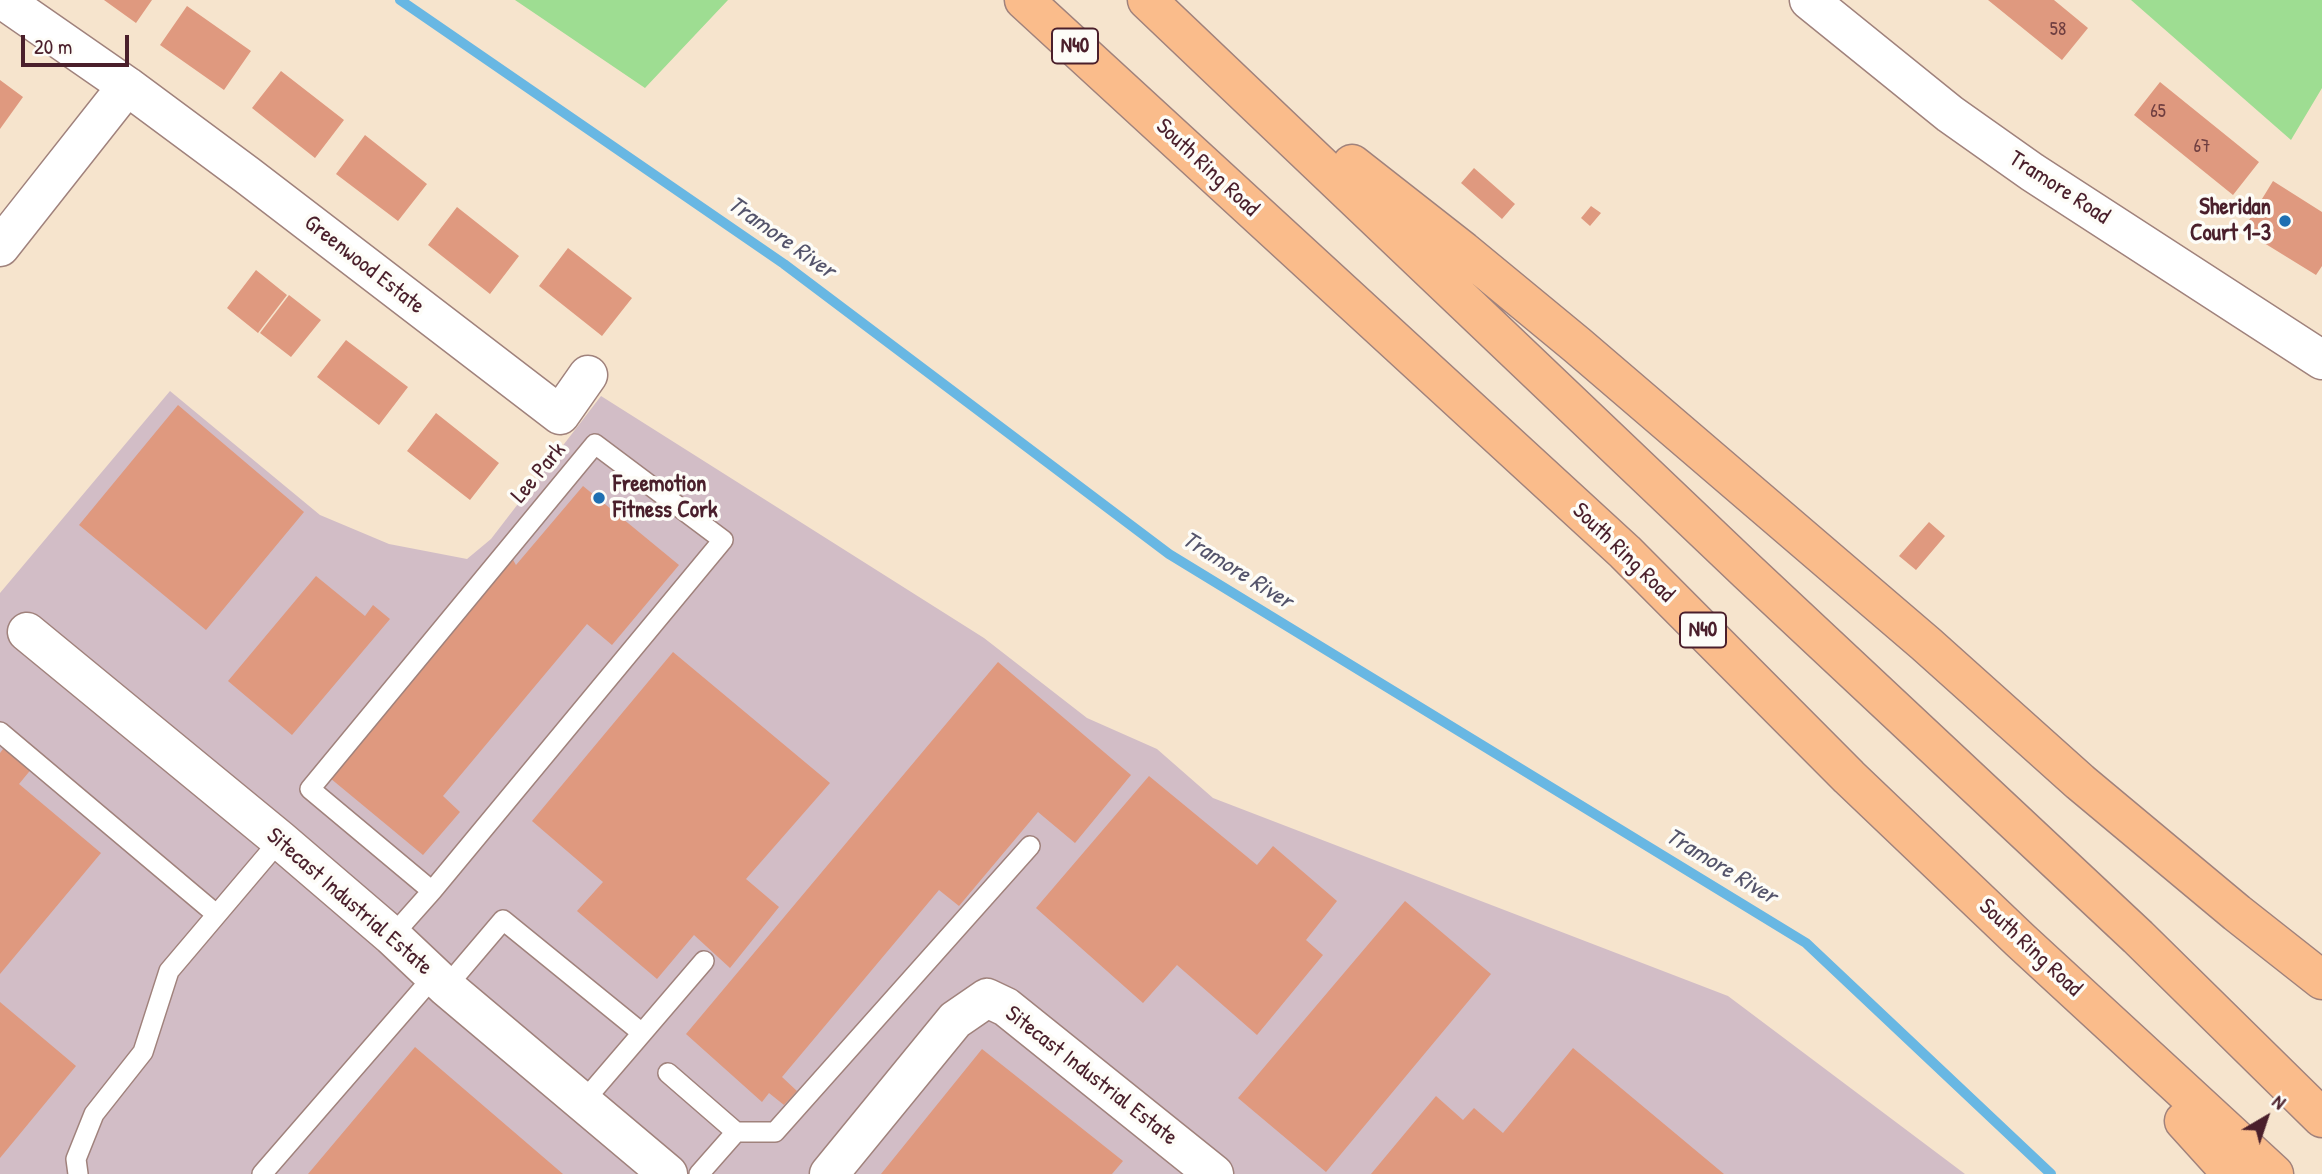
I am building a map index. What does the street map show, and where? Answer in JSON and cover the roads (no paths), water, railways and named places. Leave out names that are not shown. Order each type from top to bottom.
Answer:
[{"type":"highway","name":"South Ring Road","points":[[1024,0],[1625,552],[1849,777],[2020,940],[2274,1174]]},
{"type":"highway","points":[[1147,0],[1758,582],[2138,937],[2322,1118]]},
{"type":"highway","points":[[1179,30],[1526,302],[1832,563],[2080,782],[2322,980]]},
{"type":"highway","points":[[2020,940],[2232,1174]]},
{"type":"street","name":"Greenwood Estate","points":[[3,0],[127,86],[247,175],[560,415],[588,375]]},
{"type":"street","name":"Tramore Road","points":[[1809,0],[1950,114],[2011,157],[2322,360]]},
{"type":"street","points":[[0,247],[127,86]]},
{"type":"street","name":"Sitecast Industrial Estate","points":[[27,632],[279,840],[392,936],[440,982],[668,1174]]},
{"type":"street","name":"Sitecast Industrial Estate","points":[[829,1174],[955,1020],[987,998],[1006,1007],[1214,1174]]},
{"type":"lane","name":"Lee Park","points":[[392,936],[432,891],[723,540],[595,444],[310,789],[432,891]]},
{"type":"lane","points":[[0,732],[216,914]]},
{"type":"lane","points":[[78,1174],[76,1159],[94,1114],[143,1052],[169,971],[279,840]]},
{"type":"lane","points":[[668,1073],[736,1132],[775,1132],[1030,846]]},
{"type":"lane","points":[[262,1174],[440,982],[503,920],[642,1034]]},
{"type":"lane","points":[[583,1102],[704,961]]},
{"type":"lane","points":[[699,1174],[736,1132]]},
{"type":"waterway","name":"Tramore River","points":[[400,0],[784,264],[1169,554],[1806,943],[2051,1174]]},
{"type":"place","name":"Sheridan Court 1-3","points":[[2285,221]]},
{"type":"place","name":"Freemotion Fitness Cork","points":[[599,498]]}]
